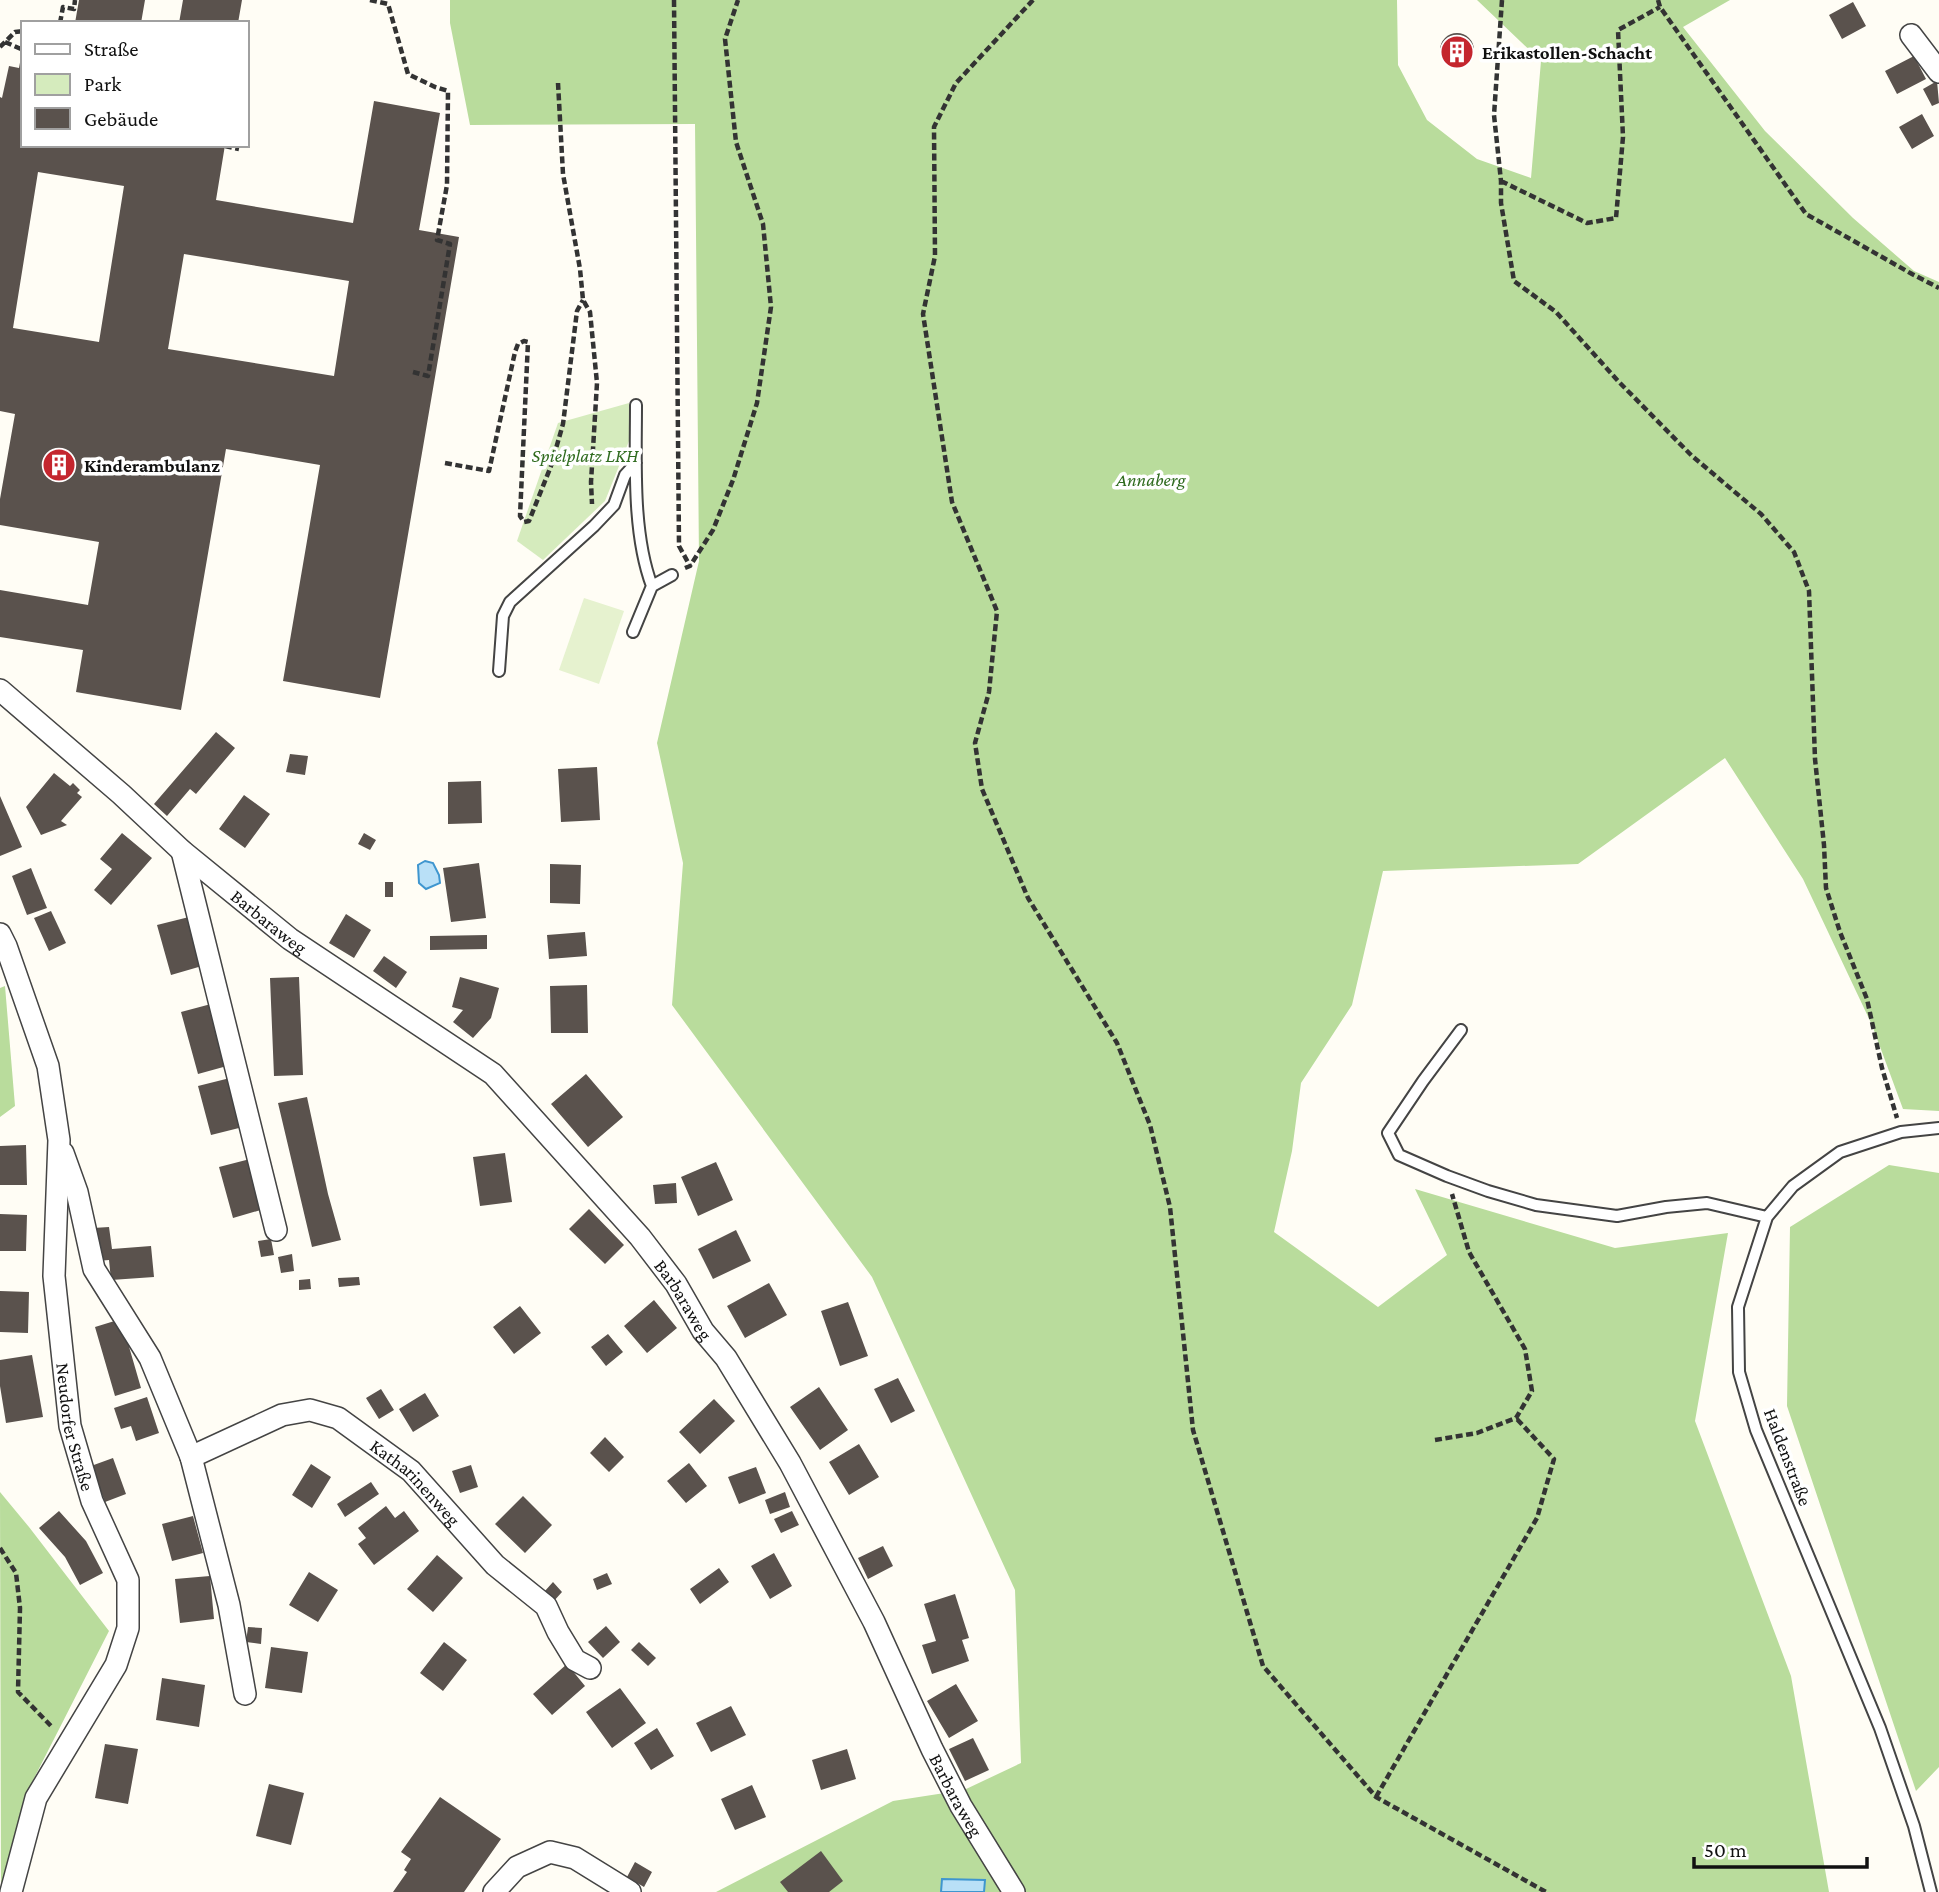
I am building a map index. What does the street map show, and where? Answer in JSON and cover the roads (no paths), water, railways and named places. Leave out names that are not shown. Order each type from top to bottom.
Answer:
[{"type":"street","points":[[1911,35],[1939,72]]},
{"type":"street","name":"Barbaraweg","points":[[0,690],[121,794],[182,851],[290,939],[493,1074],[640,1237],[676,1284],[703,1331],[726,1358],[790,1463],[874,1622],[961,1806],[1014,1892]]},
{"type":"street","points":[[182,851],[276,1230]]},
{"type":"street","name":"Neudorfer Straße","points":[[0,934],[48,1066],[59,1140],[54,1276],[70,1426],[92,1501],[128,1580],[128,1628],[116,1665],[36,1798],[11,1892]]},
{"type":"street","points":[[59,1140],[77,1192],[94,1269],[150,1358],[191,1457],[229,1605],[245,1694]]},
{"type":"street","name":"Katharinenweg","points":[[191,1457],[282,1415],[310,1410],[338,1418],[411,1471],[495,1565],[546,1606],[575,1660],[590,1668]]},
{"type":"street","points":[[494,1892],[517,1867],[550,1852],[575,1858],[630,1892]]},
{"type":"lane","points":[[636,405],[636,463],[644,564],[652,586]]},
{"type":"lane","points":[[499,671],[503,616],[510,602],[614,505],[625,475],[636,463]]},
{"type":"lane","points":[[633,632],[652,586],[672,575]]},
{"type":"lane","points":[[1461,1030],[1388,1133],[1399,1155],[1488,1191],[1536,1205],[1617,1216],[1707,1203],[1767,1217]]},
{"type":"lane","name":"Haldenstraße","points":[[1931,1892],[1914,1826],[1880,1728],[1756,1430],[1740,1372],[1738,1307],[1767,1217],[1793,1186],[1840,1152],[1901,1132],[1939,1128]]},
{"type":"lane","points":[[1931,1892],[1939,1890]]},
{"type":"water","points":[[425,861],[433,863],[440,883],[426,889],[419,883],[418,865]]},
{"type":"water","points":[[942,1879],[985,1880],[984,1892],[941,1892]]},
{"type":"place","name":"Erikastollen-Schacht","points":[[1457,52]]},
{"type":"place","name":"Kinderambulanz","points":[[59,465]]},
{"type":"park label","name":"Spielplatz LKH","points":[[585,455]]},
{"type":"park label","name":"Annaberg","points":[[1151,479]]}]
